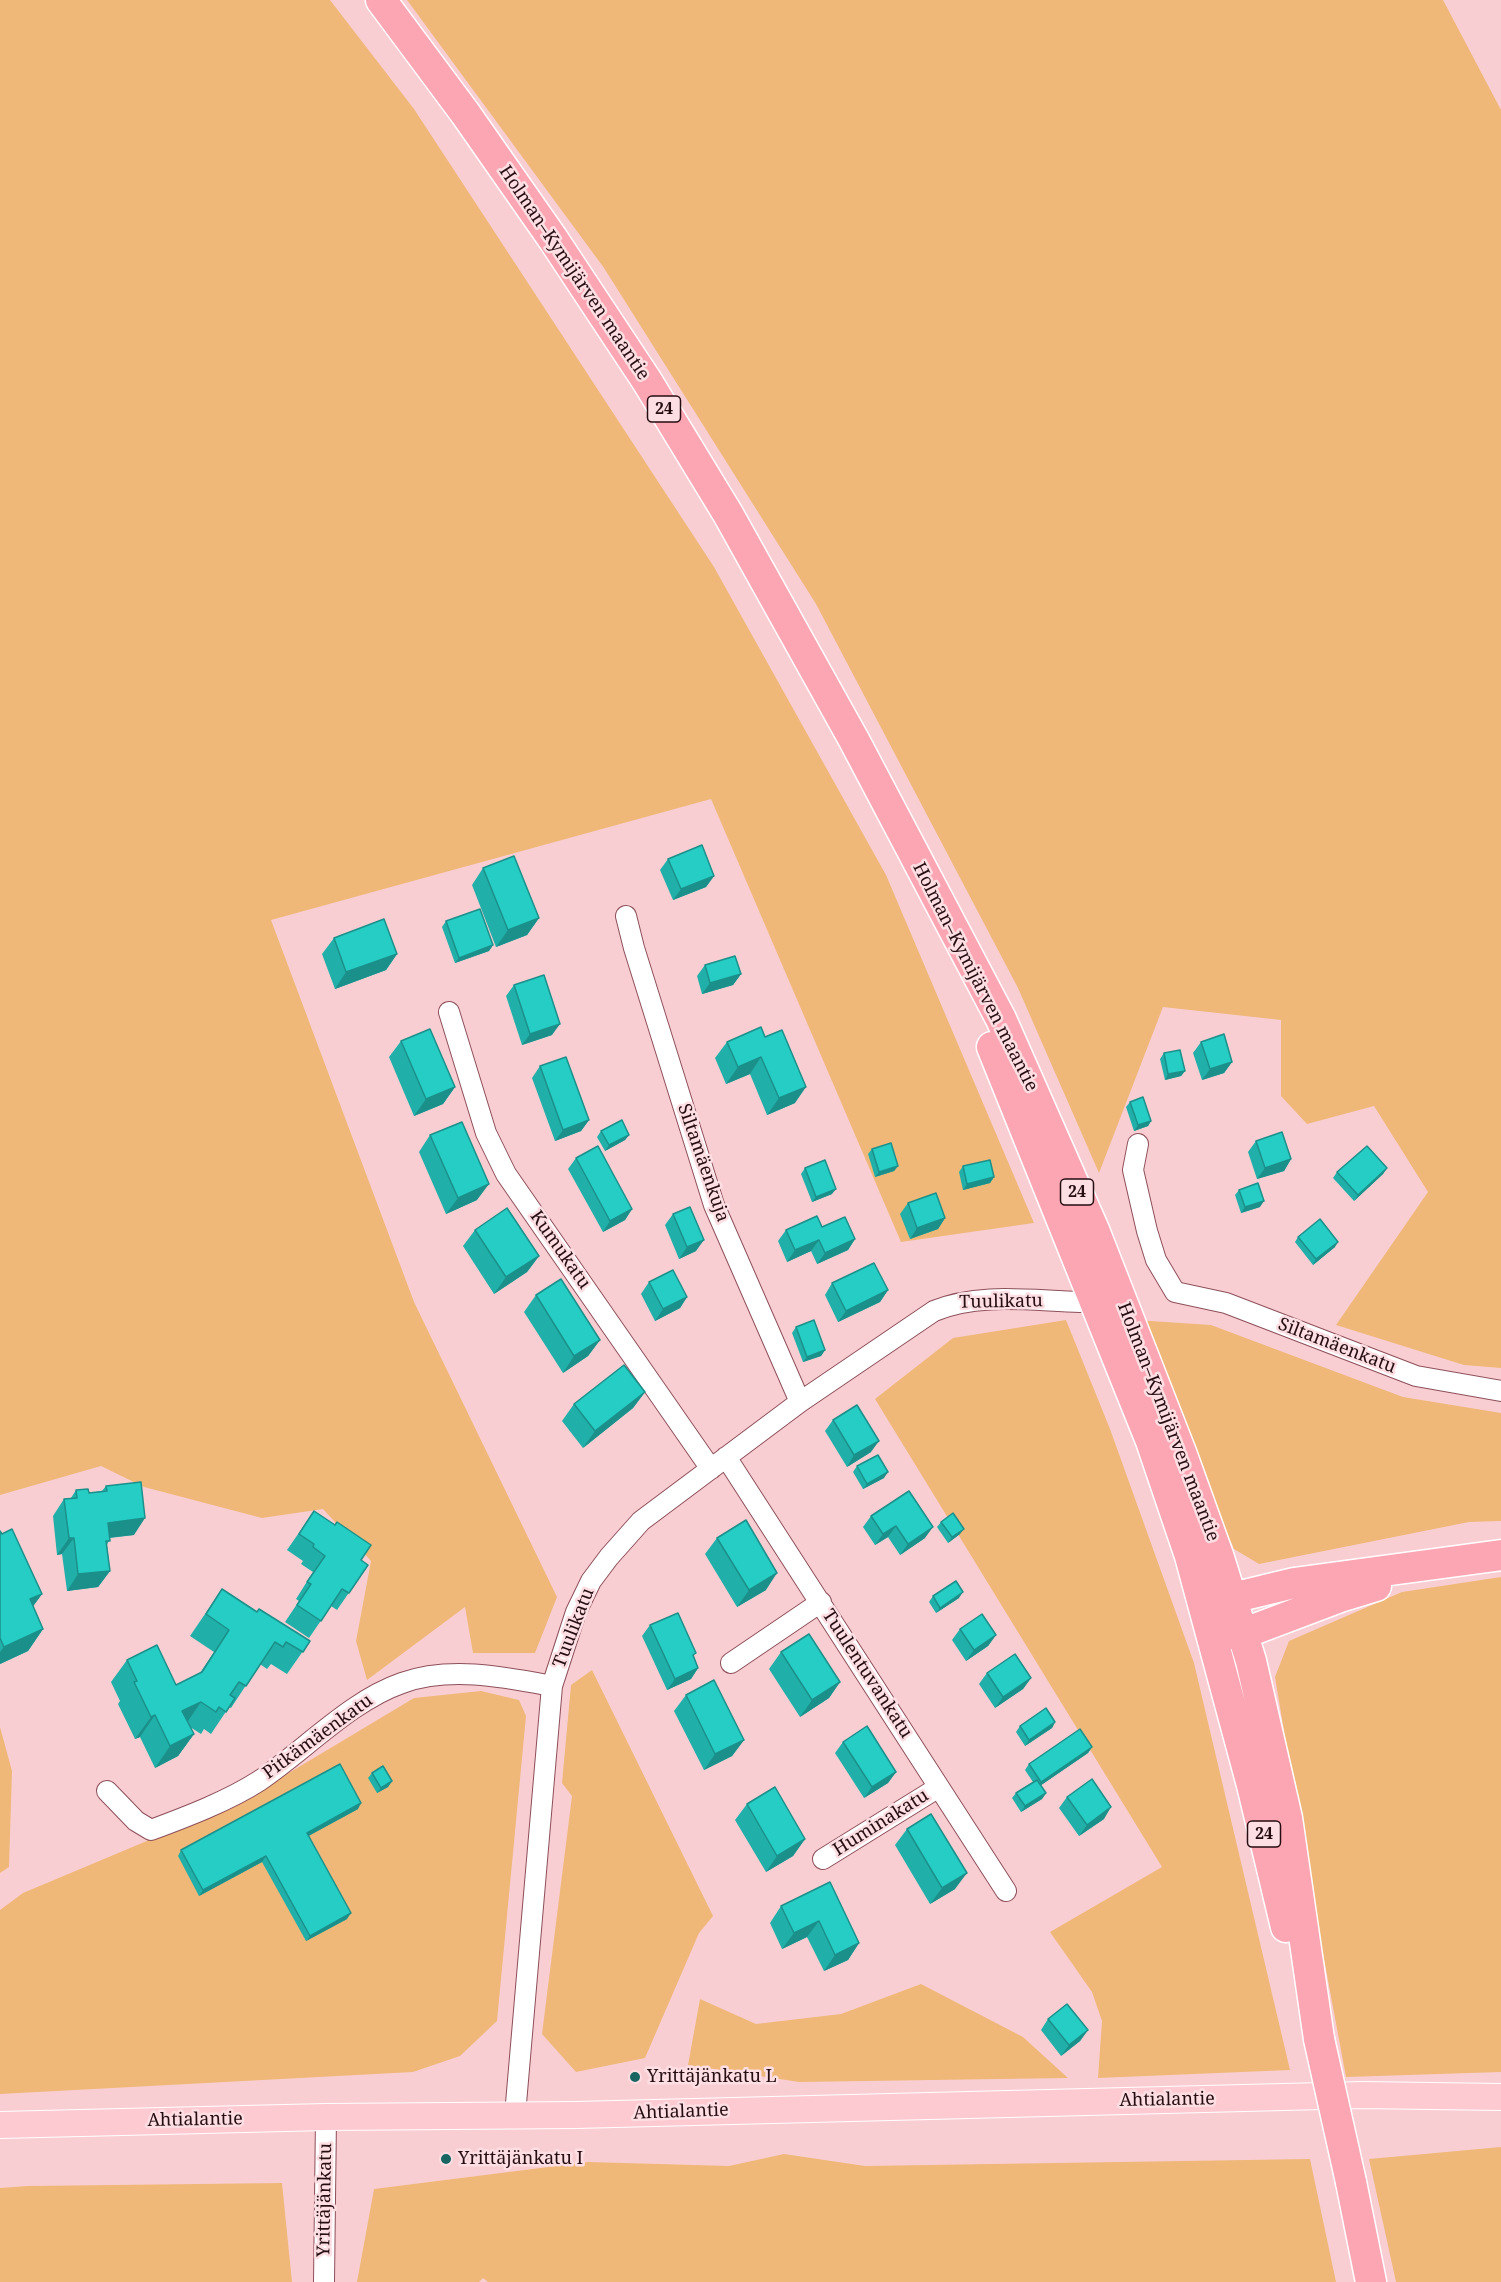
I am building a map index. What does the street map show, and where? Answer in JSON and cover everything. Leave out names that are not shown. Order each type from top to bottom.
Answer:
[{"type":"highway","name":"Holman–Kymijärven maantie","points":[[381,0],[554,239],[646,381],[728,514],[854,740],[906,842],[970,958],[1048,1122],[1094,1230],[1182,1455],[1232,1598],[1272,1744],[1287,1818],[1319,2039],[1371,2282]]},
{"type":"highway","name":"Holman–Kymijärven maantie","points":[[906,842],[1151,1441],[1190,1556],[1211,1629],[1293,1955],[1319,2039]]},
{"type":"highway","points":[[1487,1557],[1340,1597],[1242,1634],[1222,1634],[1211,1629],[1216,1615],[1232,1598],[1294,1583],[1487,1557]]},
{"type":"main road","name":"Ahtialantie","points":[[1362,2096],[1501,2082]]},
{"type":"main road","name":"Ahtialantie","points":[[0,2125],[1362,2096],[1501,2097]]},
{"type":"street","name":"Siltamäenkuja","points":[[627,916],[634,948],[714,1205],[801,1402]]},
{"type":"street","name":"Kumukatu","points":[[449,1012],[486,1133],[506,1174],[719,1463]]},
{"type":"street","name":"Siltamäenkatu","points":[[1138,1143],[1133,1170],[1147,1231],[1156,1260],[1175,1292],[1226,1303],[1416,1376],[1501,1390]]},
{"type":"street","name":"Tuulikatu","points":[[516,2115],[552,1686],[576,1612],[591,1581],[642,1521],[801,1402],[934,1311],[953,1303],[979,1299],[1080,1302]]},
{"type":"street","name":"Tuulentuvankatu","points":[[719,1463],[821,1602],[1006,1891]]},
{"type":"street","points":[[731,1663],[821,1602]]},
{"type":"street","name":"Pitkämäenkatu","points":[[106,1791],[136,1821],[151,1830],[191,1815],[258,1782],[354,1709],[402,1683],[440,1676],[473,1675],[552,1686]]},
{"type":"street","name":"Huminakatu","points":[[823,1859],[939,1787]]},
{"type":"street","name":"Yrittäjänkatu","points":[[324,2282],[326,2117]]},
{"type":"shaded area","points":[[0,0],[330,0],[414,109],[714,567],[886,875],[1034,1223],[901,1242],[711,799],[271,920],[414,1302],[557,1597],[535,1653],[473,1653],[465,1607],[367,1680],[356,1641],[371,1561],[323,1509],[262,1518],[144,1487],[101,1466],[0,1495]]},
{"type":"shaded area","points":[[407,0],[1443,0],[1501,110],[1501,1368],[1464,1365],[1336,1325],[1428,1192],[1374,1106],[1307,1124],[1281,1096],[1281,1020],[1163,1007],[1099,1173],[1018,988],[816,604],[604,268]]},
{"type":"shaded area","points":[[1066,1320],[1110,1429],[1194,1663],[1290,2070],[1098,2078],[1102,2021],[1092,1992],[1050,1932],[1162,1867],[875,1399],[953,1338]]},
{"type":"shaded area","points":[[1135,1320],[1211,1325],[1403,1397],[1501,1413],[1501,1521],[1469,1522],[1259,1564],[1234,1549]]},
{"type":"shaded area","points":[[1501,1577],[1501,2072],[1346,2077],[1305,1857],[1275,1677],[1289,1641],[1402,1592]]},
{"type":"shaded area","points":[[592,1670],[713,1916],[699,1933],[645,2058],[576,2072],[542,2034],[572,1796],[562,1783],[571,1685]]},
{"type":"shaded area","points":[[481,1691],[519,1700],[526,1716],[497,2021],[460,2056],[413,2072],[0,2094],[0,1910],[23,1893],[242,1801],[414,1698]]},
{"type":"shaded area","points":[[0,1727],[12,1771],[9,1867],[0,1873]]},
{"type":"shaded area","points":[[921,1984],[1023,2037],[1068,2078],[799,2082],[688,2065],[700,1999],[756,2024],[841,2014]]},
{"type":"shaded area","points":[[1501,2147],[1501,2282],[1396,2282],[1369,2159]]},
{"type":"shaded area","points":[[784,2154],[865,2166],[1310,2159],[1336,2282],[488,2282],[483,2278],[479,2282],[357,2282],[374,2189],[588,2162],[729,2166]]},
{"type":"shaded area","points":[[282,2183],[292,2282],[0,2282],[0,2188]]},
{"type":"building","points":[[702,845],[714,876],[681,889],[668,859]]},
{"type":"building","points":[[514,856],[539,918],[508,930],[483,868]]},
{"type":"building","points":[[480,909],[493,945],[459,958],[446,921]]},
{"type":"building","points":[[384,919],[397,954],[346,972],[334,938]]},
{"type":"building","points":[[735,956],[741,974],[710,983],[705,965]]},
{"type":"building","points":[[544,975],[560,1024],[530,1034],[514,985]]},
{"type":"building","points":[[761,1027],[765,1037],[782,1030],[806,1087],[779,1098],[761,1057],[738,1067],[727,1042]]},
{"type":"building","points":[[430,1029],[455,1087],[426,1099],[401,1041]]},
{"type":"building","points":[[1224,1034],[1232,1062],[1210,1069],[1201,1042]]},
{"type":"building","points":[[1180,1050],[1185,1071],[1168,1074],[1164,1053]]},
{"type":"building","points":[[566,1057],[589,1120],[563,1130],[540,1066]]},
{"type":"building","points":[[1143,1097],[1151,1121],[1138,1125],[1130,1102]]},
{"type":"building","points":[[622,1120],[629,1135],[609,1145],[601,1131]]},
{"type":"building","points":[[462,1122],[489,1184],[458,1198],[430,1135]]},
{"type":"building","points":[[1282,1132],[1291,1159],[1265,1168],[1256,1141]]},
{"type":"building","points":[[891,1143],[898,1166],[879,1172],[872,1149]]},
{"type":"building","points":[[598,1146],[632,1209],[610,1221],[576,1158]]},
{"type":"building","points":[[1367,1146],[1387,1168],[1358,1195],[1337,1172]]},
{"type":"building","points":[[825,1160],[836,1189],[816,1197],[805,1168]]},
{"type":"building","points":[[990,1160],[994,1177],[967,1184],[963,1166]]},
{"type":"building","points":[[1258,1183],[1264,1201],[1245,1207],[1239,1190]]},
{"type":"building","points":[[936,1193],[945,1218],[917,1228],[908,1203]]},
{"type":"building","points":[[690,1207],[704,1240],[687,1247],[673,1214]]},
{"type":"building","points":[[507,1208],[539,1256],[506,1277],[475,1230]]},
{"type":"building","points":[[817,1216],[822,1227],[845,1217],[855,1239],[825,1253],[819,1240],[795,1250],[786,1230]]},
{"type":"building","points":[[1320,1219],[1338,1242],[1316,1259],[1298,1237]]},
{"type":"building","points":[[874,1263],[888,1290],[846,1311],[832,1283]]},
{"type":"building","points":[[673,1270],[687,1297],[663,1309],[649,1282]]},
{"type":"building","points":[[561,1279],[600,1340],[574,1356],[536,1295]]},
{"type":"building","points":[[814,1320],[825,1350],[807,1357],[796,1327]]},
{"type":"building","points":[[624,1365],[645,1392],[595,1431],[574,1404]]},
{"type":"building","points":[[857,1405],[879,1441],[854,1455],[833,1420]]},
{"type":"building","points":[[878,1455],[888,1472],[867,1484],[857,1466]]},
{"type":"building","points":[[141,1482],[145,1518],[108,1523],[110,1541],[106,1541],[110,1571],[78,1574],[74,1538],[69,1538],[64,1499],[77,1498],[76,1490],[88,1489],[89,1493],[107,1491],[106,1486]]},
{"type":"building","points":[[909,1491],[933,1527],[908,1544],[896,1526],[883,1534],[871,1516]]},
{"type":"building","points":[[314,1511],[335,1525],[337,1522],[371,1545],[361,1560],[368,1565],[349,1593],[342,1589],[321,1621],[297,1605],[311,1584],[307,1582],[325,1556],[313,1547],[314,1544],[299,1534]]},
{"type":"building","points":[[953,1513],[964,1529],[952,1537],[941,1522]]},
{"type":"building","points":[[746,1520],[777,1573],[749,1590],[717,1538]]},
{"type":"building","points":[[12,1529],[42,1594],[30,1599],[43,1629],[4,1647],[0,1638],[0,1531],[2,1534]]},
{"type":"building","points":[[956,1581],[963,1592],[940,1608],[933,1596]]},
{"type":"building","points":[[222,1589],[257,1612],[259,1609],[310,1641],[303,1652],[286,1642],[283,1647],[275,1642],[246,1686],[239,1682],[230,1695],[235,1698],[226,1712],[219,1707],[216,1712],[201,1702],[182,1711],[194,1734],[170,1746],[155,1715],[151,1717],[134,1682],[137,1681],[127,1660],[157,1645],[176,1685],[202,1672],[229,1630],[206,1614]]},
{"type":"building","points":[[678,1613],[696,1653],[693,1655],[698,1668],[675,1679],[650,1625]]},
{"type":"building","points":[[982,1614],[996,1635],[974,1650],[960,1629]]},
{"type":"building","points":[[809,1634],[840,1682],[812,1700],[781,1652]]},
{"type":"building","points":[[1015,1654],[1031,1678],[1003,1697],[987,1673]]},
{"type":"building","points":[[714,1680],[744,1740],[715,1754],[686,1695]]},
{"type":"building","points":[[1046,1708],[1055,1722],[1029,1740],[1020,1726]]},
{"type":"building","points":[[867,1726],[896,1772],[872,1787],[843,1742]]},
{"type":"building","points":[[1080,1729],[1092,1747],[1041,1782],[1029,1764]]},
{"type":"building","points":[[340,1764],[361,1803],[307,1833],[351,1913],[310,1936],[266,1856],[203,1890],[181,1850]]},
{"type":"building","points":[[383,1766],[392,1781],[381,1788],[372,1773]]},
{"type":"building","points":[[1092,1779],[1111,1807],[1087,1825],[1067,1797]]},
{"type":"building","points":[[1037,1780],[1046,1793],[1025,1806],[1016,1793]]},
{"type":"building","points":[[775,1787],[805,1839],[777,1856],[747,1804]]},
{"type":"building","points":[[931,1814],[967,1873],[942,1888],[907,1829]]},
{"type":"building","points":[[830,1882],[859,1943],[835,1955],[819,1921],[794,1933],[781,1906]]},
{"type":"building","points":[[1067,2004],[1088,2030],[1069,2045],[1048,2019]]},
{"type":"place","name":"Yrittäjänkatu L","points":[[635,2077]]},
{"type":"place","name":"Yrittäjänkatu I","points":[[446,2159]]}]
